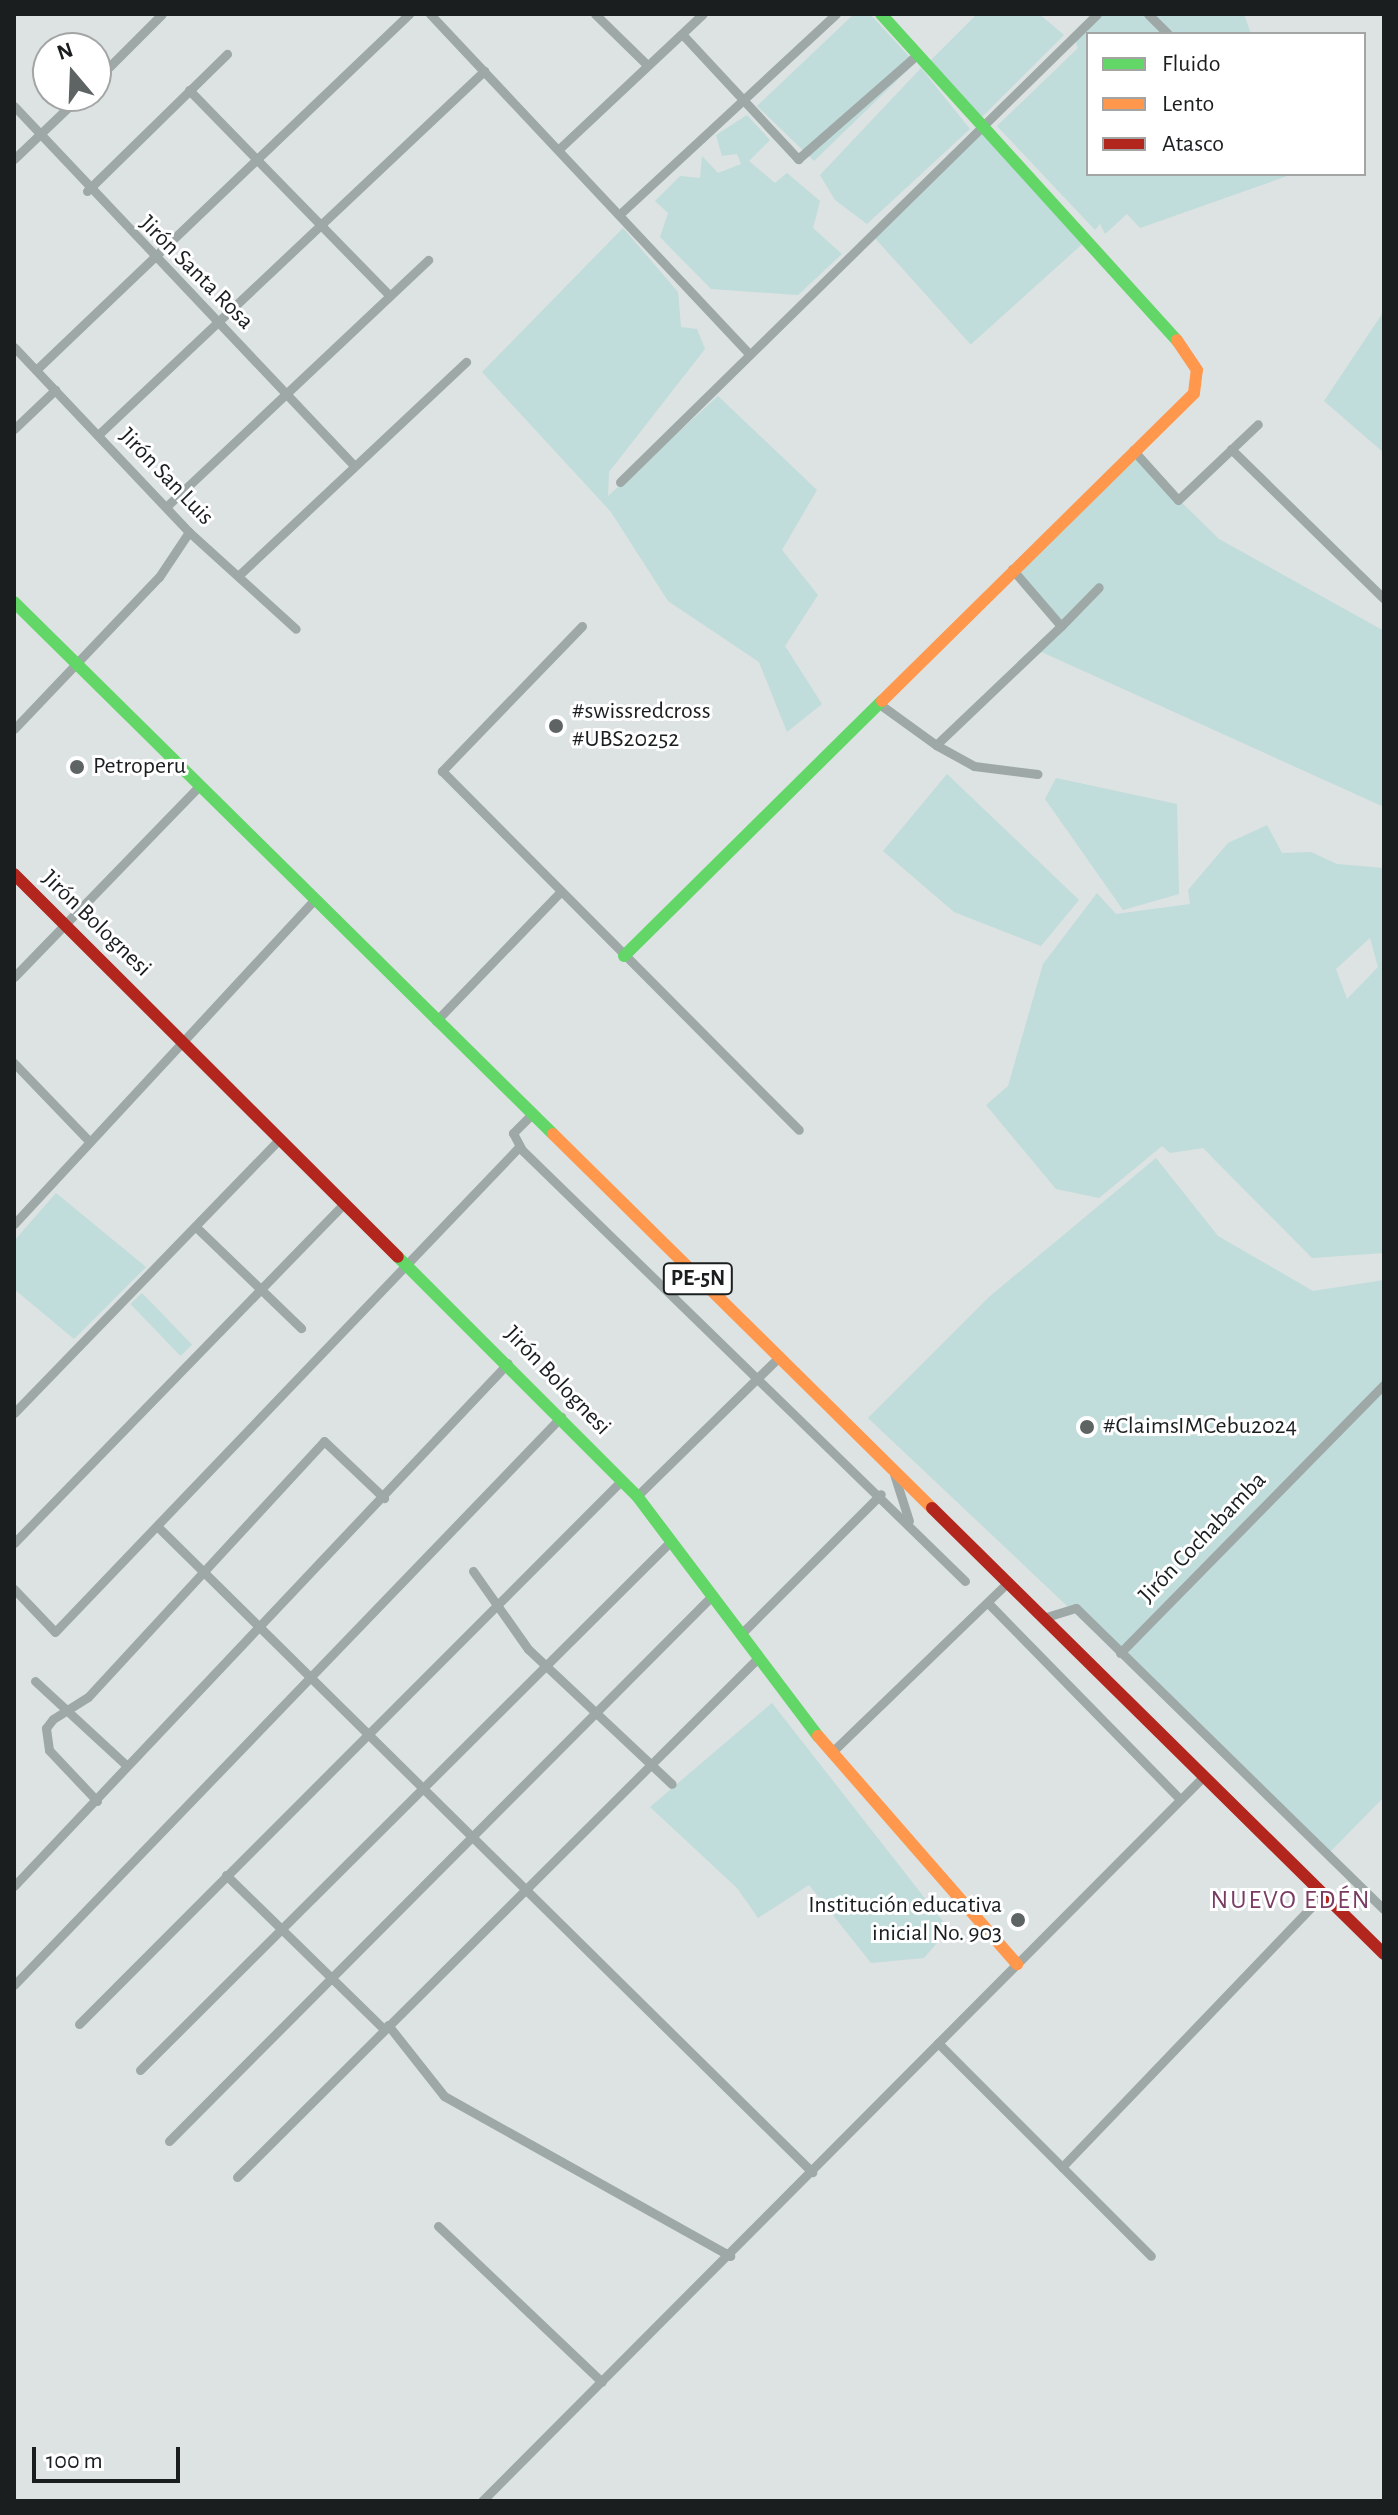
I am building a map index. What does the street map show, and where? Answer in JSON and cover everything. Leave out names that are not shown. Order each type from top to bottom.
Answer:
[{"type":"main road","points":[[624,956],[1012,569],[1194,393],[1192,361],[881,14]]},
{"type":"main road","name":"PE-5N","points":[[14,602],[894,1474],[1008,1582],[1384,1954]]},
{"type":"main road","name":"Jirón Bolognesi","points":[[14,874],[183,1039],[409,1269],[508,1363],[637,1496],[709,1599],[831,1753],[1017,1964]]},
{"type":"street","points":[[112,64],[162,14]]},
{"type":"street","points":[[36,370],[409,14]]},
{"type":"street","points":[[430,14],[621,213],[749,354]]},
{"type":"street","points":[[595,14],[647,65]]},
{"type":"street","points":[[559,149],[703,14]]},
{"type":"street","points":[[621,213],[744,104],[836,14]]},
{"type":"street","points":[[620,482],[984,130],[1097,14]]},
{"type":"street","points":[[1148,14],[1166,32]]},
{"type":"street","points":[[682,34],[744,104],[805,159],[917,55]]},
{"type":"street","points":[[87,191],[227,54]]},
{"type":"street","points":[[98,435],[219,326],[484,71]]},
{"type":"street","points":[[189,90],[389,295]]},
{"type":"street","name":"Jirón Santa Rosa","points":[[14,106],[42,134],[87,191],[353,465]]},
{"type":"street","points":[[14,159],[64,112]]},
{"type":"street","points":[[167,506],[282,392],[428,260]]},
{"type":"street","name":"Jirón San Luis","points":[[14,347],[189,532],[296,629]]},
{"type":"street","points":[[238,576],[466,362]]},
{"type":"street","points":[[14,429],[55,390]]},
{"type":"street","points":[[1133,450],[1178,500],[1258,424]]},
{"type":"street","points":[[1231,449],[1384,599]]},
{"type":"street","points":[[14,729],[74,659],[159,577],[189,532]]},
{"type":"street","points":[[1012,569],[1061,626]]},
{"type":"street","points":[[936,745],[1099,587]]},
{"type":"street","points":[[582,626],[442,771],[799,1130]]},
{"type":"street","points":[[878,703],[936,745],[974,766],[1038,774]]},
{"type":"street","points":[[14,977],[200,785]]},
{"type":"street","points":[[436,1021],[560,892]]},
{"type":"street","points":[[14,1224],[88,1140],[314,900]]},
{"type":"street","points":[[14,1063],[88,1140]]},
{"type":"street","points":[[532,1114],[513,1133],[519,1147],[868,1492],[881,1494],[965,1581]]},
{"type":"street","points":[[14,1413],[279,1140]]},
{"type":"street","points":[[14,1589],[55,1632],[409,1269],[519,1147]]},
{"type":"street","points":[[14,1543],[257,1287],[344,1204]]},
{"type":"street","points":[[196,1227],[301,1328]]},
{"type":"street","points":[[637,1496],[778,1358]]},
{"type":"street","points":[[14,1886],[264,1627],[508,1363]]},
{"type":"street","name":"Jirón Cochabamba","points":[[1120,1653],[1384,1384]]},
{"type":"street","points":[[14,1985],[561,1417]]},
{"type":"street","points":[[97,1801],[45,1740],[46,1728],[88,1697],[324,1441],[384,1498]]},
{"type":"street","points":[[894,1474],[909,1522]]},
{"type":"street","points":[[79,2024],[497,1609],[621,1481]]},
{"type":"street","points":[[740,1635],[881,1494]]},
{"type":"street","points":[[158,1527],[371,1734],[427,1784],[812,2172]]},
{"type":"street","points":[[140,2070],[669,1543]]},
{"type":"street","points":[[473,1571],[497,1609],[546,1666],[672,1784]]},
{"type":"street","points":[[831,1753],[989,1604],[1008,1582]]},
{"type":"street","points":[[169,2141],[329,1977],[709,1599]]},
{"type":"street","points":[[989,1604],[1180,1799]]},
{"type":"street","points":[[1043,1618],[1076,1608],[1384,1910]]},
{"type":"street","points":[[237,2177],[525,1886],[758,1658]]},
{"type":"street","points":[[35,1681],[127,1766]]},
{"type":"street","points":[[482,2501],[730,2256],[1203,1777]]},
{"type":"street","points":[[226,1875],[329,1977],[386,2027],[444,2096],[730,2256]]},
{"type":"street","points":[[1062,2167],[1322,1896]]},
{"type":"street","points":[[938,2043],[1151,2256]]},
{"type":"street","points":[[438,2226],[602,2382]]},
{"type":"shaded area","points":[[854,14],[870,14],[915,63],[814,161],[757,106]]},
{"type":"shaded area","points":[[977,14],[1039,14],[1064,35],[982,117],[930,61]]},
{"type":"shaded area","points":[[1098,14],[1144,14],[1161,32],[1086,32],[1086,176],[1287,176],[1140,228],[1127,214],[1105,234],[1100,224],[1095,230],[997,126],[1078,48],[1075,41]]},
{"type":"shaded area","points":[[1148,14],[1244,14],[1250,32],[1166,32]]},
{"type":"shaded area","points":[[921,68],[970,129],[867,224],[835,200],[820,175]]},
{"type":"shaded area","points":[[747,115],[770,140],[749,161],[775,183],[787,173],[820,201],[813,228],[842,254],[798,295],[711,289],[660,237],[668,213],[655,201],[680,176],[700,178],[702,156],[718,173],[741,164],[737,154],[722,156],[716,135]]},
{"type":"shaded area","points":[[984,132],[1084,243],[971,344],[871,234]]},
{"type":"shaded area","points":[[623,228],[678,292],[681,327],[697,329],[705,349],[609,472],[608,496],[718,396],[817,490],[782,550],[818,595],[785,646],[822,704],[787,732],[759,662],[668,601],[611,512],[482,372]]},
{"type":"shaded area","points":[[1384,311],[1384,453],[1324,401]]},
{"type":"shaded area","points":[[1130,452],[1219,539],[1384,631],[1384,807],[1037,650],[1060,626],[1014,571]]},
{"type":"shaded area","points":[[947,774],[1079,900],[1041,946],[954,912],[883,851]]},
{"type":"shaded area","points":[[1056,778],[1177,804],[1179,894],[1123,910],[1045,799]]},
{"type":"shaded area","points":[[1267,825],[1282,853],[1311,852],[1337,864],[1384,868],[1384,1253],[1312,1258],[1203,1148],[1170,1153],[1162,1146],[1099,1198],[1056,1189],[986,1105],[1008,1086],[1043,964],[1097,893],[1116,914],[1190,904],[1188,890],[1228,843]],"holes":[[[1370,938],[1378,967],[1347,999],[1336,969]]]},
{"type":"shaded area","points":[[1156,1158],[1218,1236],[1313,1291],[1384,1280],[1384,1797],[1329,1853],[868,1418],[989,1297]]},
{"type":"shaded area","points":[[56,1193],[146,1267],[74,1339],[14,1289],[14,1241]]},
{"type":"shaded area","points":[[142,1293],[192,1345],[181,1356],[130,1304]]},
{"type":"shaded area","points":[[772,1703],[949,1929],[924,1958],[871,1963],[809,1885],[758,1918],[737,1888],[650,1807]]},
{"type":"traffic: fast","points":[[881,14],[1177,340]]},
{"type":"traffic: fast","points":[[14,602],[553,1134]]},
{"type":"traffic: fast","points":[[624,956],[882,701]]},
{"type":"traffic: fast","points":[[398,1257],[637,1496],[818,1736]]},
{"type":"traffic: slow","points":[[882,701],[1194,393],[1197,370],[1177,340]]},
{"type":"traffic: slow","points":[[553,1134],[932,1508]]},
{"type":"traffic: slow","points":[[818,1736],[1017,1964]]},
{"type":"traffic: jam","points":[[14,874],[398,1257]]},
{"type":"traffic: jam","points":[[932,1508],[1384,1954]]},
{"type":"place","name":"#swissredcross #UBS20252","points":[[556,726]]},
{"type":"place","name":"Petroperu","points":[[77,767]]},
{"type":"place","name":"#ClaimsIMCebu2024","points":[[1087,1427]]},
{"type":"place","name":"Institución educativa inicial No. 903","points":[[1018,1920]]},
{"type":"district","name":"NUEVO EDÉN","points":[[1291,1901]]}]
